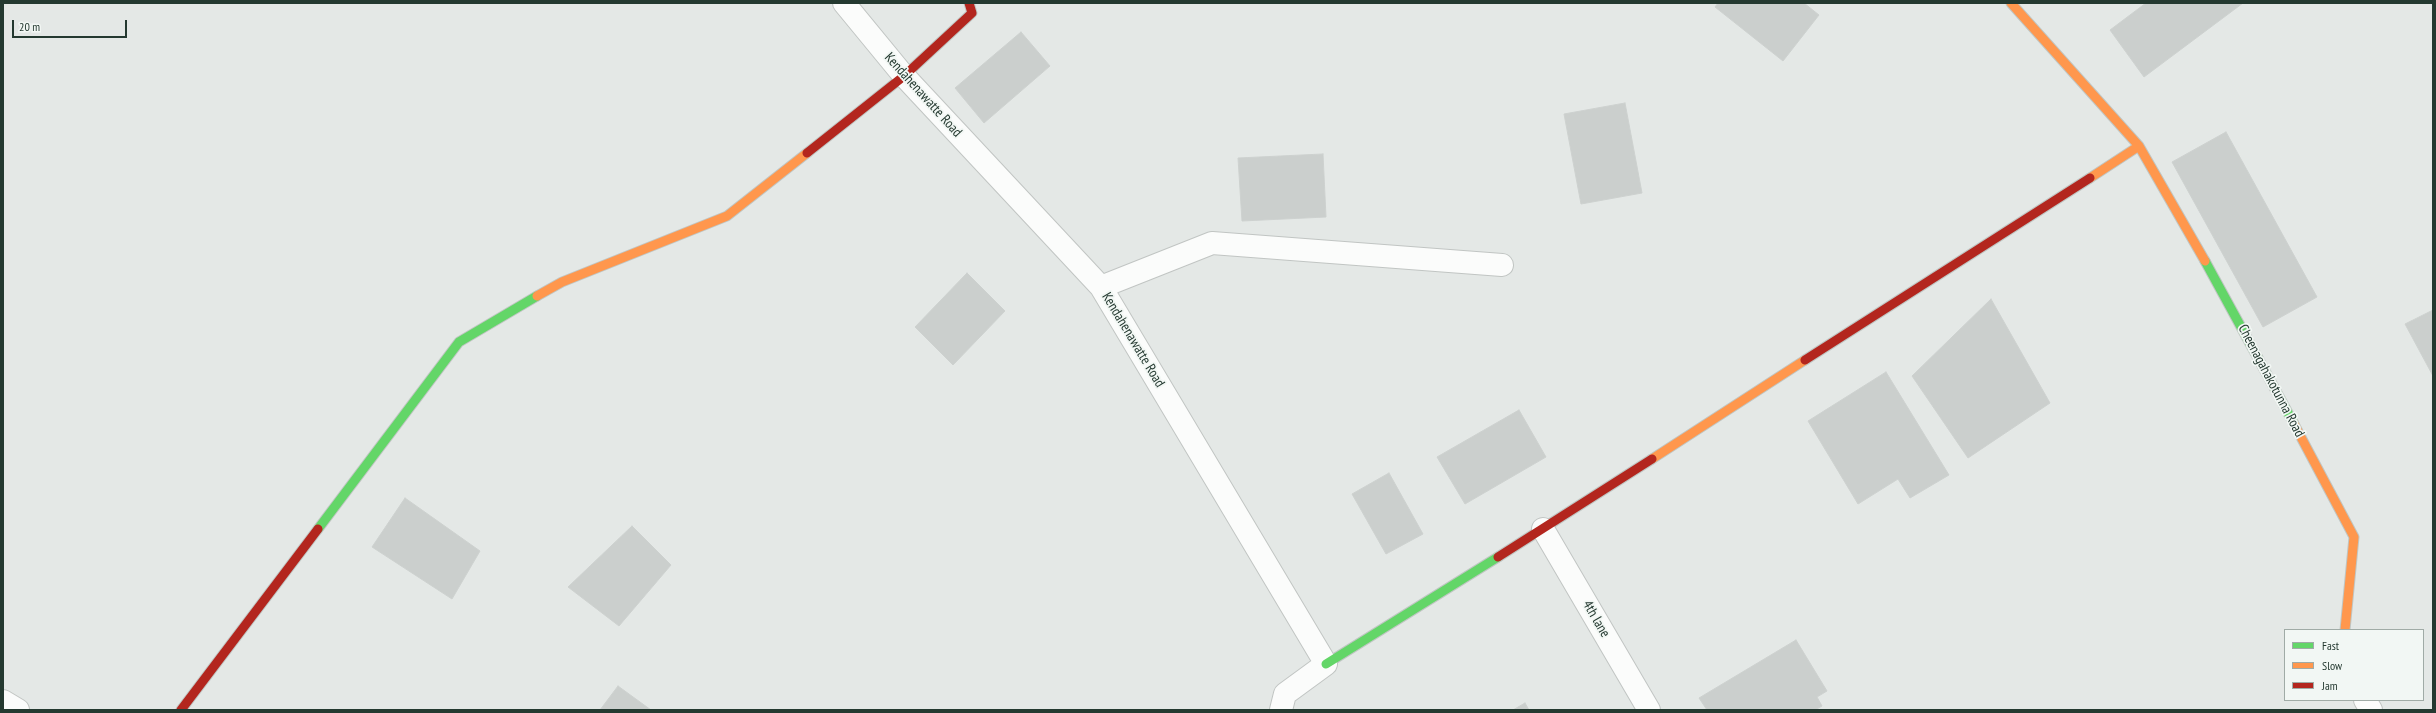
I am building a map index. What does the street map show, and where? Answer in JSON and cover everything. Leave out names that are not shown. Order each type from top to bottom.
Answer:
[{"type":"street","name":"Kendahenawatte Road","points":[[844,3],[904,76],[1101,287],[1326,664]]},
{"type":"street","points":[[181,710],[459,342],[562,282],[727,216],[904,76],[972,13],[969,3]]},
{"type":"street","name":"Cheenagahakotunna Road","points":[[2012,3],[2139,146],[2244,329],[2354,537],[2345,629]]},
{"type":"street","points":[[1281,710],[1285,694],[1326,664],[1543,529],[2139,146]]},
{"type":"street","points":[[1101,287],[1212,244],[1502,265]]},
{"type":"street","name":"4th lane","points":[[1543,529],[1649,710]]},
{"type":"street","points":[[3,701],[18,710]]},
{"type":"street","points":[[2366,701],[2371,710]]},
{"type":"building","points":[[1718,3],[1804,3],[1819,15],[1783,61],[1715,7]]},
{"type":"building","points":[[2146,3],[2243,3],[2144,77],[2110,30]]},
{"type":"building","points":[[1021,32],[1050,66],[984,123],[955,88]]},
{"type":"building","points":[[1625,103],[1642,193],[1581,204],[1564,114]]},
{"type":"building","points":[[2226,132],[2317,297],[2263,327],[2172,162]]},
{"type":"building","points":[[1323,154],[1326,217],[1242,221],[1238,158]]},
{"type":"building","points":[[967,273],[1005,311],[953,365],[915,327]]},
{"type":"building","points":[[1991,299],[2050,403],[1968,458],[1912,376]]},
{"type":"building","points":[[2433,310],[2433,376],[2405,324]]},
{"type":"building","points":[[1886,372],[1949,475],[1910,498],[1898,479],[1858,504],[1808,421]]},
{"type":"building","points":[[1519,410],[1546,457],[1465,504],[1437,457]]},
{"type":"building","points":[[1389,473],[1423,534],[1386,554],[1352,494]]},
{"type":"building","points":[[405,498],[480,551],[452,599],[372,547]]},
{"type":"building","points":[[632,526],[671,565],[619,626],[568,587]]},
{"type":"building","points":[[1796,640],[1827,691],[1817,697],[1822,706],[1815,710],[1707,710],[1699,698]]},
{"type":"building","points":[[618,686],[651,710],[600,710]]},
{"type":"building","points":[[1525,703],[1529,710],[1513,710]]},
{"type":"traffic: fast","points":[[2205,261],[2294,424]]},
{"type":"traffic: fast","points":[[318,529],[459,342],[537,296]]},
{"type":"traffic: fast","points":[[1326,664],[1498,557]]},
{"type":"traffic: slow","points":[[2011,3],[2139,146],[2205,261]]},
{"type":"traffic: slow","points":[[2090,178],[2139,146]]},
{"type":"traffic: slow","points":[[537,296],[562,282],[727,216],[807,153]]},
{"type":"traffic: slow","points":[[1652,459],[1805,360]]},
{"type":"traffic: slow","points":[[2294,424],[2354,537],[2345,629]]},
{"type":"traffic: jam","points":[[807,153],[904,76],[972,13],[969,3]]},
{"type":"traffic: jam","points":[[1805,360],[2090,178]]},
{"type":"traffic: jam","points":[[1498,557],[1652,459]]},
{"type":"traffic: jam","points":[[181,710],[318,529]]}]
